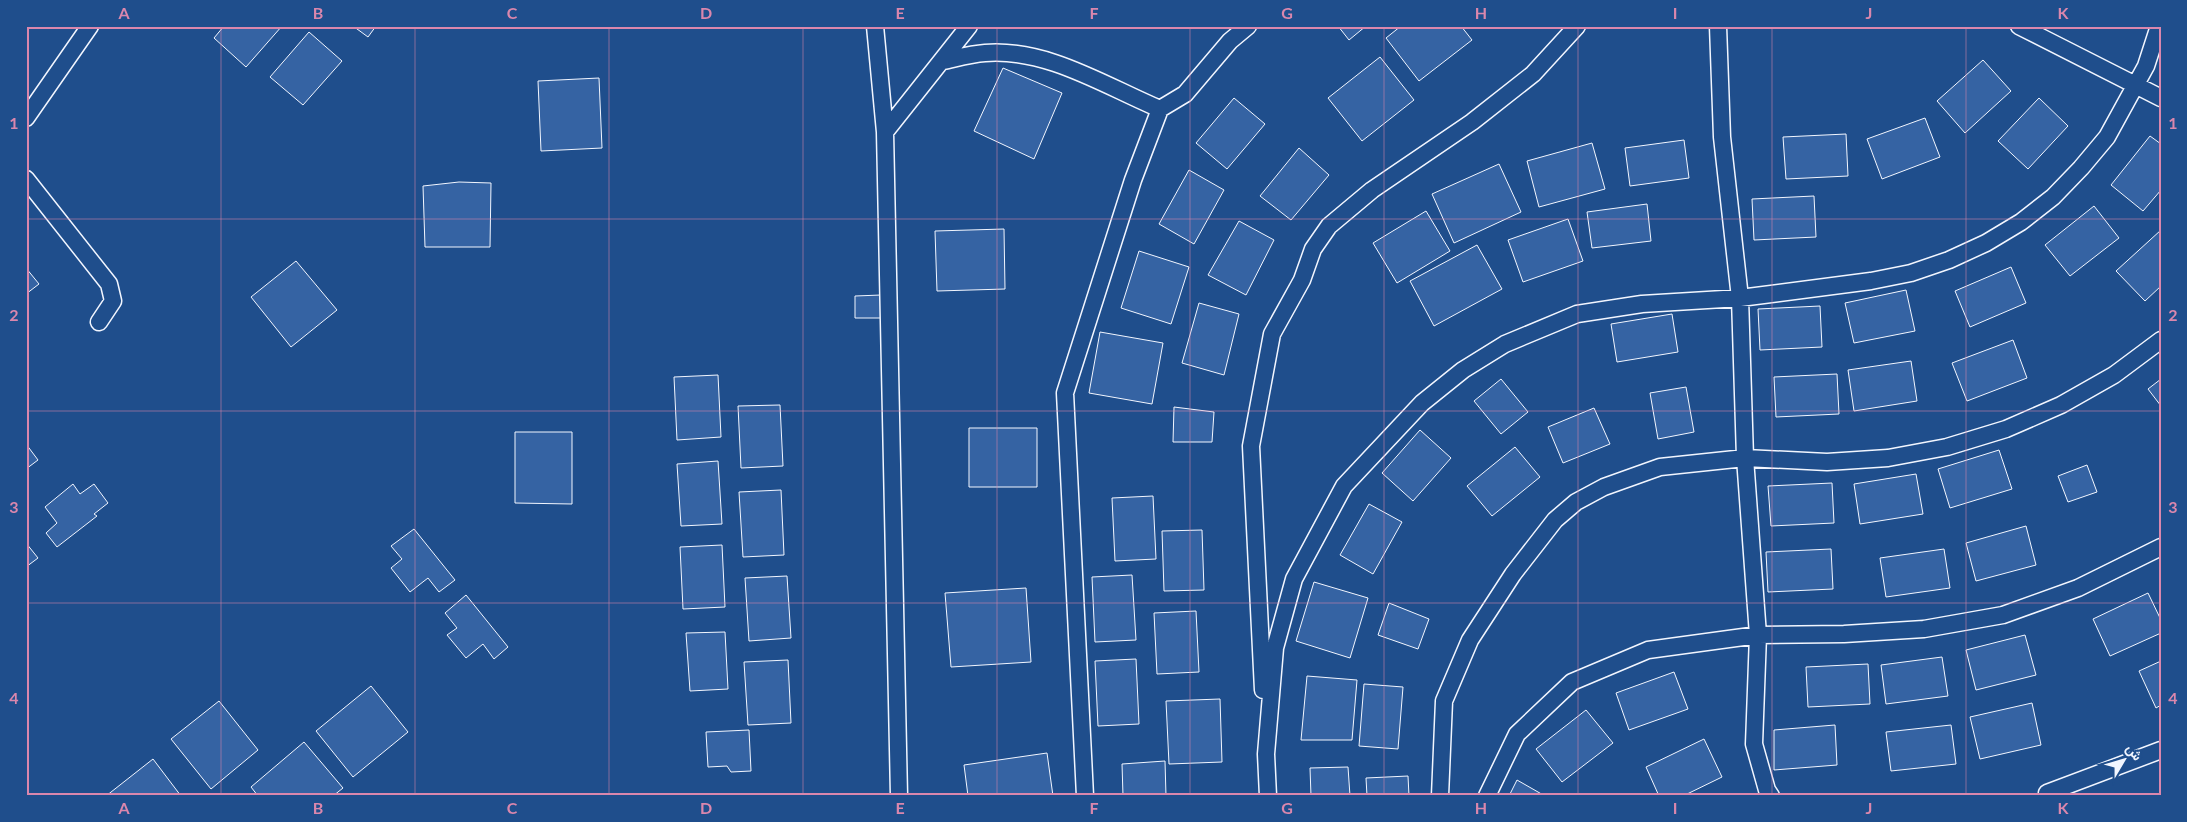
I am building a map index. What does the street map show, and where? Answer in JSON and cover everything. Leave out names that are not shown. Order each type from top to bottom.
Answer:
[{"type":"street","points":[[26,118],[90,26]]},
{"type":"street","points":[[875,26],[885,132],[899,796]]},
{"type":"street","points":[[885,132],[970,26]]},
{"type":"street","points":[[1085,796],[1065,393],[1133,180],[1160,109],[1185,94],[1230,41],[1248,26]]},
{"type":"street","points":[[1268,796],[1251,446],[1272,334],[1302,280],[1313,249],[1329,226],[1372,190],[1472,122],[1533,74],[1577,26]]},
{"type":"street","points":[[1718,26],[1722,137],[1740,298],[1745,458],[1758,635],[1754,744],[1766,790],[1771,796]]},
{"type":"street","points":[[2019,26],[2161,98]]},
{"type":"street","points":[[1266,754],[1275,648],[1294,578],[1344,486],[1422,403],[1463,370],[1505,344],[1577,314],[1642,304],[1740,298],[1871,281],[1911,273],[1950,260],[1986,243],[2021,222],[2053,197],[2107,137],[2146,66],[2159,26]]},
{"type":"street","points":[[943,61],[985,53],[1026,55],[1075,70],[1160,109]]},
{"type":"street","points":[[26,179],[109,284],[113,301],[99,322]]},
{"type":"street","points":[[1440,796],[1444,701],[1470,640],[1513,574],[1555,520],[1576,502],[1604,487],[1660,467],[1745,458],[1827,462],[1888,458],[1948,447],[2006,429],[2061,405],[2114,375],[2161,340]]},
{"type":"street","points":[[1486,796],[1517,734],[1572,682],[1648,650],[1758,635],[1844,634],[1924,629],[2002,615],[2078,588],[2161,547]]},
{"type":"street","points":[[2042,794],[2161,750]]},
{"type":"street","points":[[2042,794],[2064,792],[2075,796]]},
{"type":"building","points":[[224,26],[282,26],[246,67],[214,38]]},
{"type":"building","points":[[353,26],[376,26],[368,37]]},
{"type":"building","points":[[1338,26],[1366,26],[1349,40]]},
{"type":"building","points":[[1401,26],[1461,26],[1472,40],[1419,81],[1386,38]]},
{"type":"building","points":[[309,32],[342,61],[303,105],[270,77]]},
{"type":"building","points":[[1380,57],[1414,100],[1362,141],[1328,98]]},
{"type":"building","points":[[1983,60],[2011,91],[1965,133],[1937,101]]},
{"type":"building","points":[[1003,68],[1062,93],[1034,159],[974,131]]},
{"type":"building","points":[[599,78],[602,148],[541,151],[538,81]]},
{"type":"building","points":[[1234,98],[1265,124],[1227,169],[1196,143]]},
{"type":"building","points":[[2039,98],[2068,126],[2028,169],[1998,141]]},
{"type":"building","points":[[1925,118],[1940,157],[1882,179],[1867,139]]},
{"type":"building","points":[[1846,134],[1848,176],[1786,179],[1783,137]]},
{"type":"building","points":[[2150,136],[2161,144],[2161,190],[2143,211],[2111,185]]},
{"type":"building","points":[[1684,140],[1689,178],[1630,186],[1625,148]]},
{"type":"building","points":[[1592,143],[1605,189],[1539,207],[1527,161]]},
{"type":"building","points":[[1299,148],[1329,175],[1291,220],[1260,196]]},
{"type":"building","points":[[1499,164],[1521,212],[1454,243],[1432,194]]},
{"type":"building","points":[[1189,170],[1224,190],[1194,244],[1159,224]]},
{"type":"building","points":[[459,182],[491,183],[490,247],[425,247],[423,186]]},
{"type":"building","points":[[1814,196],[1816,237],[1754,240],[1752,199]]},
{"type":"building","points":[[1647,204],[1651,241],[1592,248],[1587,212]]},
{"type":"building","points":[[2094,206],[2119,238],[2070,276],[2045,245]]},
{"type":"building","points":[[1426,211],[1450,251],[1397,283],[1373,243]]},
{"type":"building","points":[[1568,219],[1583,261],[1523,282],[1508,240]]},
{"type":"building","points":[[1239,221],[1274,240],[1246,295],[1208,275]]},
{"type":"building","points":[[1004,229],[1005,289],[937,291],[935,231]]},
{"type":"building","points":[[2161,230],[2161,286],[2145,301],[2116,271]]},
{"type":"building","points":[[1477,245],[1502,289],[1434,326],[1410,281]]},
{"type":"building","points":[[1139,251],[1189,267],[1171,324],[1121,308]]},
{"type":"building","points":[[296,261],[337,310],[291,347],[251,297]]},
{"type":"building","points":[[2011,267],[2026,303],[1970,327],[1955,291]]},
{"type":"building","points":[[26,268],[39,284],[26,294]]},
{"type":"building","points":[[1906,290],[1915,331],[1854,343],[1845,303]]},
{"type":"building","points":[[881,295],[881,318],[855,318],[855,296]]},
{"type":"building","points":[[1199,303],[1239,314],[1224,375],[1182,363]]},
{"type":"building","points":[[1820,306],[1822,347],[1760,350],[1758,309]]},
{"type":"building","points":[[1672,314],[1678,352],[1617,362],[1611,324]]},
{"type":"building","points":[[1100,332],[1163,343],[1152,404],[1089,393]]},
{"type":"building","points":[[2013,340],[2027,378],[1967,401],[1952,363]]},
{"type":"building","points":[[1911,361],[1917,401],[1854,411],[1848,370]]},
{"type":"building","points":[[1837,374],[1839,414],[1776,417],[1774,377]]},
{"type":"building","points":[[718,375],[721,437],[677,440],[674,377]]},
{"type":"building","points":[[1501,379],[1528,412],[1501,434],[1474,401]]},
{"type":"building","points":[[2161,379],[2161,406],[2148,389]]},
{"type":"building","points":[[1686,387],[1694,432],[1658,439],[1650,393]]},
{"type":"building","points":[[780,405],[783,466],[741,468],[738,406]]},
{"type":"building","points":[[1174,407],[1214,412],[1212,442],[1173,442]]},
{"type":"building","points":[[1594,408],[1610,444],[1563,463],[1548,427]]},
{"type":"building","points":[[969,428],[1037,428],[1037,487],[969,487]]},
{"type":"building","points":[[1420,430],[1451,458],[1413,501],[1382,473]]},
{"type":"building","points":[[515,432],[572,432],[572,504],[515,503]]},
{"type":"building","points":[[26,444],[38,460],[26,469]]},
{"type":"building","points":[[1515,447],[1540,477],[1492,516],[1467,486]]},
{"type":"building","points":[[1999,450],[2012,489],[1950,508],[1938,469]]},
{"type":"building","points":[[718,461],[722,524],[681,526],[677,464]]},
{"type":"building","points":[[2087,465],[2097,492],[2068,502],[2058,476]]},
{"type":"building","points":[[1916,474],[1923,514],[1860,524],[1854,484]]},
{"type":"building","points":[[1832,483],[1834,523],[1771,526],[1768,486]]},
{"type":"building","points":[[73,484],[80,494],[94,484],[108,503],[94,514],[97,516],[57,547],[46,533],[57,523],[45,507]]},
{"type":"building","points":[[781,490],[784,555],[743,557],[739,492]]},
{"type":"building","points":[[1153,496],[1156,559],[1115,561],[1112,498]]},
{"type":"building","points":[[1369,504],[1402,522],[1373,574],[1340,555]]},
{"type":"building","points":[[2026,526],[2036,565],[1976,581],[1966,543]]},
{"type":"building","points":[[414,529],[455,580],[439,592],[428,578],[410,592],[391,568],[402,559],[391,546]]},
{"type":"building","points":[[1202,530],[1204,590],[1164,591],[1162,531]]},
{"type":"building","points":[[26,543],[38,558],[26,567]]},
{"type":"building","points":[[722,545],[725,607],[683,609],[680,547]]},
{"type":"building","points":[[1831,549],[1833,589],[1768,592],[1766,552]]},
{"type":"building","points":[[1944,549],[1950,588],[1886,597],[1880,558]]},
{"type":"building","points":[[1132,575],[1136,640],[1095,642],[1092,577]]},
{"type":"building","points":[[787,576],[791,638],[749,641],[745,578]]},
{"type":"building","points":[[1314,582],[1368,598],[1350,658],[1296,641]]},
{"type":"building","points":[[1026,588],[1031,662],[951,667],[945,593]]},
{"type":"building","points":[[2148,593],[2161,620],[2161,633],[2110,656],[2093,619]]},
{"type":"building","points":[[466,595],[508,647],[494,659],[483,644],[466,658],[447,635],[457,628],[445,613]]},
{"type":"building","points":[[1389,603],[1429,619],[1418,649],[1378,635]]},
{"type":"building","points":[[1196,611],[1199,672],[1157,674],[1154,613]]},
{"type":"building","points":[[725,632],[728,689],[690,691],[686,633]]},
{"type":"building","points":[[2025,635],[2036,675],[1976,690],[1966,650]]},
{"type":"building","points":[[1942,657],[1948,696],[1886,704],[1881,665]]},
{"type":"building","points":[[1136,659],[1139,724],[1098,726],[1095,661]]},
{"type":"building","points":[[788,660],[791,723],[748,725],[744,662]]},
{"type":"building","points":[[2161,661],[2161,705],[2156,708],[2139,671]]},
{"type":"building","points":[[1868,664],[1870,704],[1808,707],[1806,667]]},
{"type":"building","points":[[1674,672],[1688,709],[1629,730],[1616,693]]},
{"type":"building","points":[[1307,676],[1357,680],[1352,740],[1301,740]]},
{"type":"building","points":[[1364,684],[1403,687],[1398,749],[1359,746]]},
{"type":"building","points":[[371,686],[408,732],[353,777],[316,731]]},
{"type":"building","points":[[1220,699],[1222,762],[1169,764],[1166,701]]},
{"type":"building","points":[[219,701],[258,750],[211,789],[171,739]]},
{"type":"building","points":[[2032,703],[2041,745],[1980,759],[1970,717]]},
{"type":"building","points":[[1586,710],[1613,743],[1562,782],[1536,749]]},
{"type":"building","points":[[1835,725],[1837,765],[1774,770],[1774,730]]},
{"type":"building","points":[[1951,725],[1956,764],[1891,771],[1886,732]]},
{"type":"building","points":[[749,730],[751,771],[731,772],[727,766],[708,767],[706,732]]},
{"type":"building","points":[[1704,739],[1722,777],[1683,796],[1659,796],[1646,767]]},
{"type":"building","points":[[304,742],[343,788],[333,796],[258,796],[251,787]]},
{"type":"building","points":[[1047,753],[1053,796],[968,796],[964,765]]},
{"type":"building","points":[[153,759],[181,796],[106,796]]},
{"type":"building","points":[[1165,761],[1166,796],[1123,796],[1122,764]]},
{"type":"building","points":[[1348,767],[1350,796],[1311,796],[1310,768]]},
{"type":"building","points":[[1408,776],[1409,796],[1367,796],[1366,778]]},
{"type":"building","points":[[1517,780],[1545,796],[1509,796]]}]
